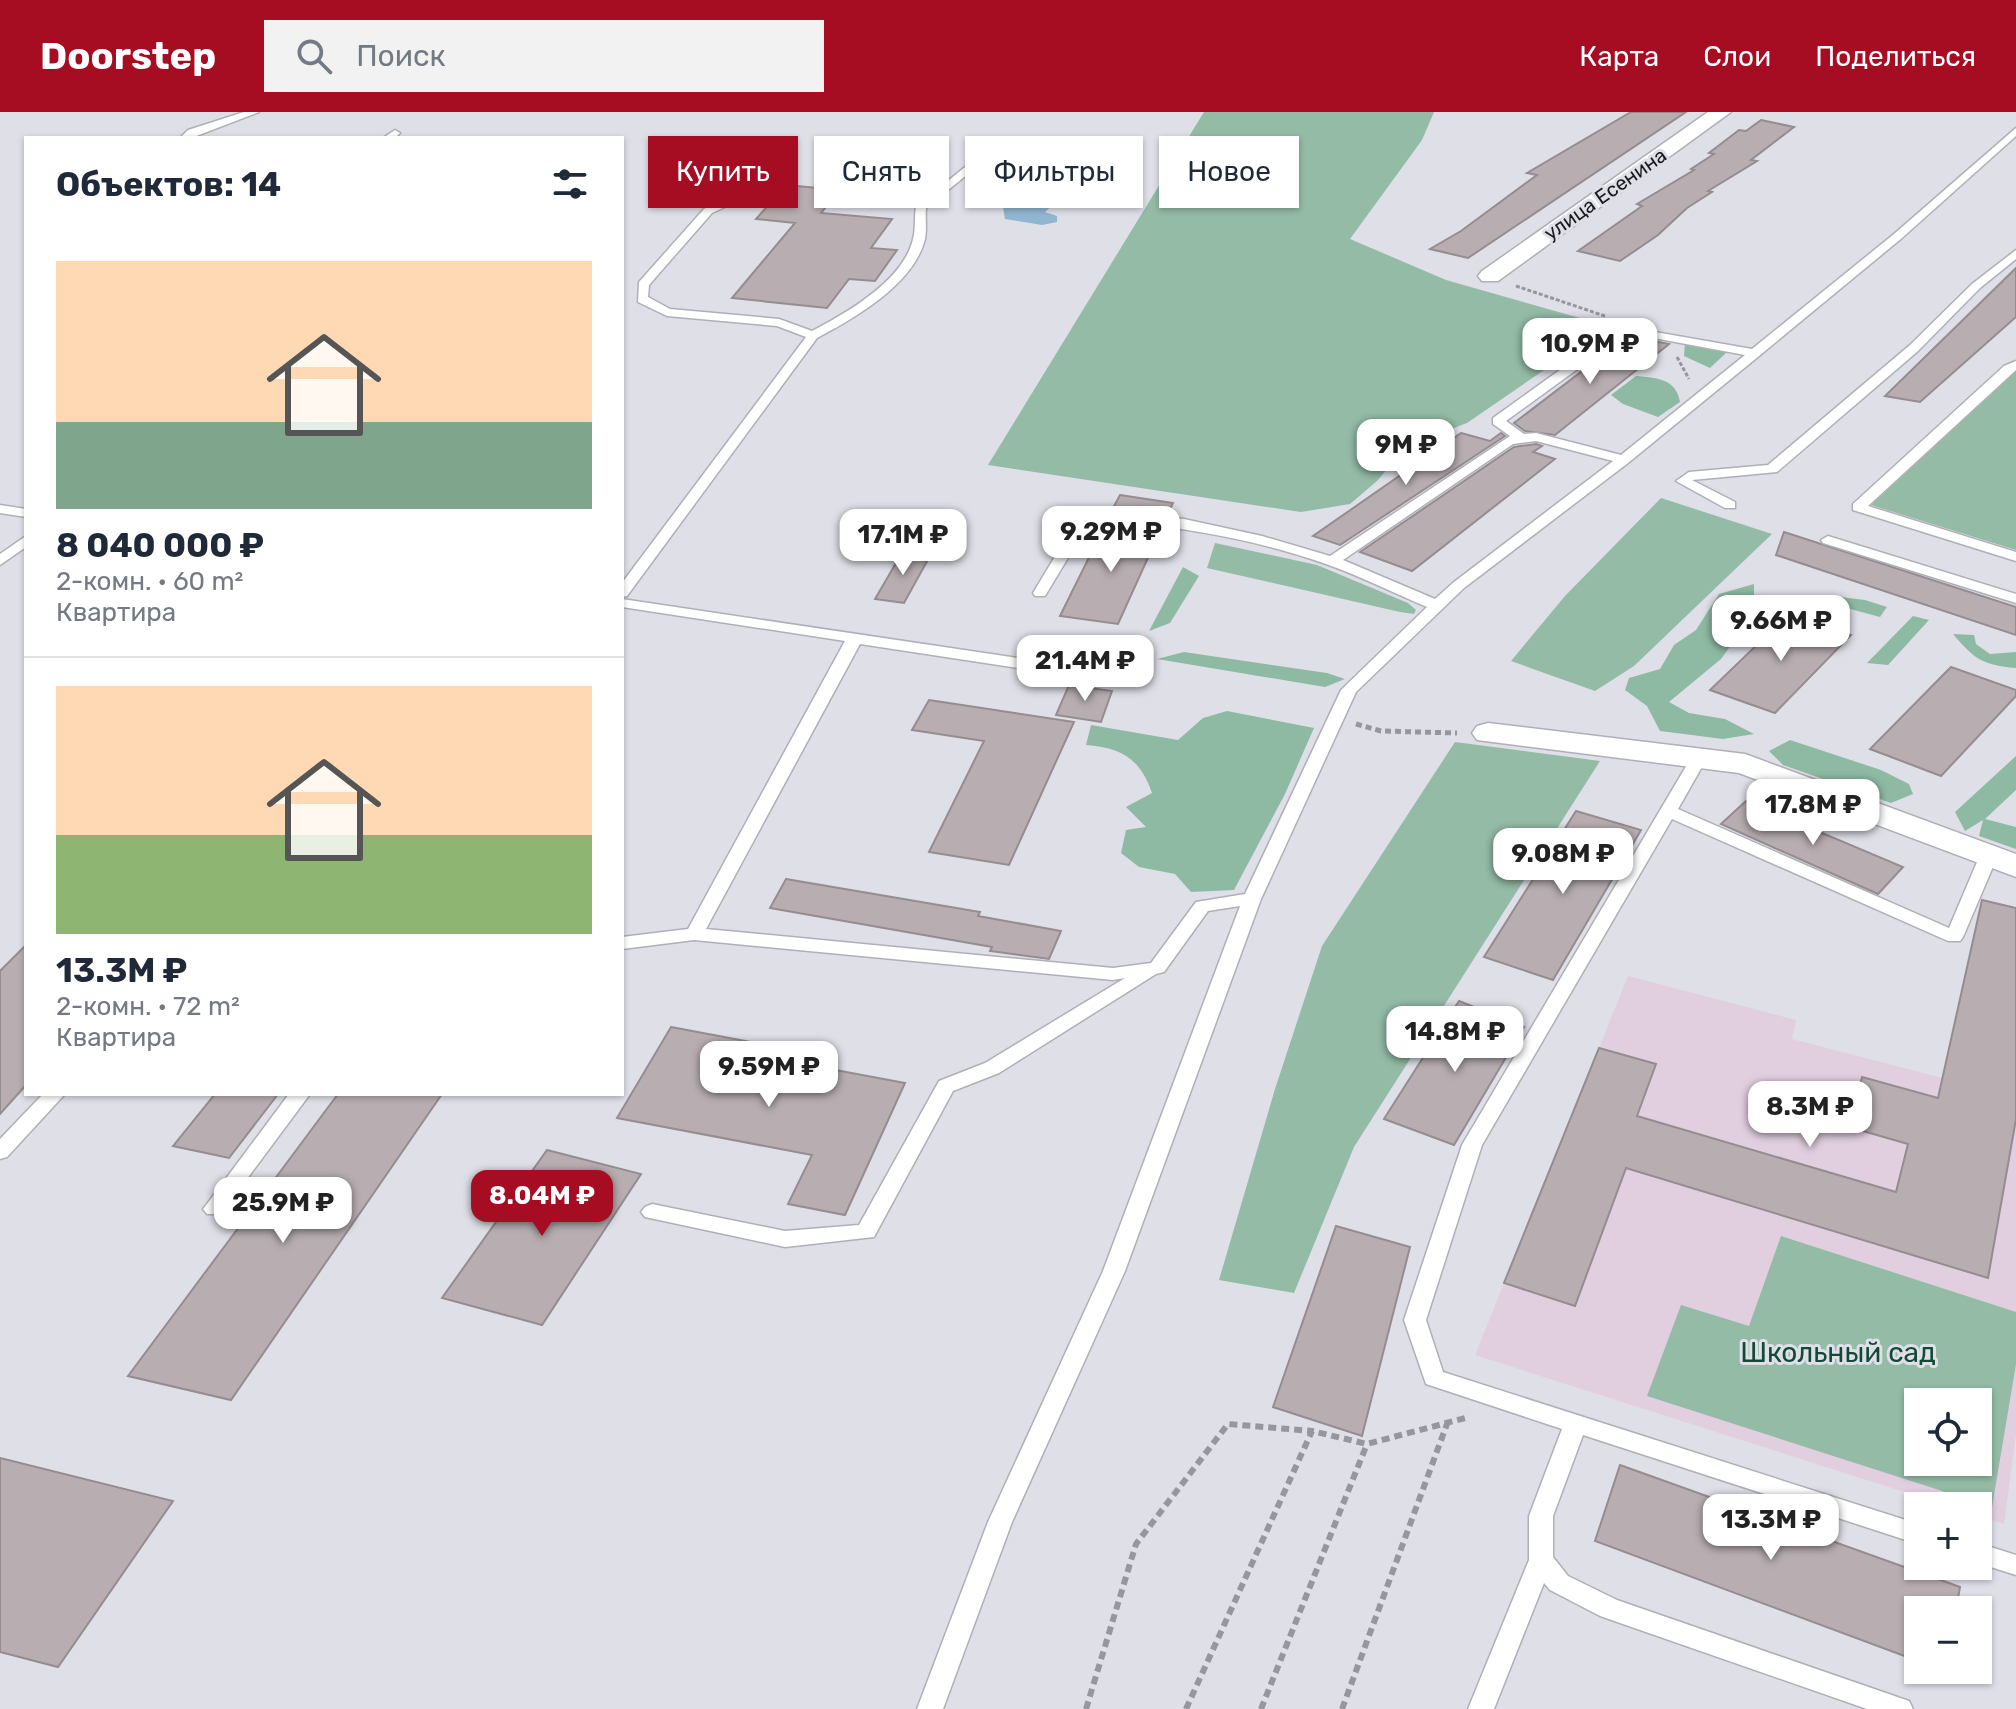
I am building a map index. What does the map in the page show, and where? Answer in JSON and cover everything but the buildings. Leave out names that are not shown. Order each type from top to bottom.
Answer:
[{"type":"street","name":"улица Есенина","points":[[1490,276],[1721,112]]},
{"type":"street","points":[[1488,733],[1745,764],[2003,860]]},
{"type":"lane","points":[[187,136],[254,112]]},
{"type":"lane","points":[[930,1709],[1000,1522],[1114,1271],[1252,899],[1349,690],[1459,585],[1623,460],[1755,353],[1898,236],[2016,131]]},
{"type":"lane","points":[[624,590],[813,335],[843,320],[884,291],[919,242],[921,207],[965,172]]},
{"type":"lane","points":[[714,208],[708,211],[643,284],[642,299],[667,312],[779,323],[813,335]]},
{"type":"lane","points":[[1730,505],[1683,481],[1689,476],[1772,469],[1914,348],[1976,286],[2016,253]]},
{"type":"lane","points":[[1522,439],[1498,421],[1625,329],[1755,353]]},
{"type":"lane","points":[[2016,365],[1858,507],[2016,557]]},
{"type":"lane","points":[[1332,561],[1509,440],[1536,437],[1623,460]]},
{"type":"lane","points":[[0,509],[24,513]]},
{"type":"lane","points":[[1040,593],[1088,513],[1184,523],[1257,539],[1332,561],[1438,606]]},
{"type":"lane","points":[[1828,540],[2016,599]]},
{"type":"lane","points":[[0,561],[24,542]]},
{"type":"lane","points":[[624,603],[1031,665]]},
{"type":"lane","points":[[694,934],[855,638]]},
{"type":"lane","points":[[1699,758],[1472,1145],[1415,1320],[1434,1378],[1904,1529]]},
{"type":"lane","points":[[1668,811],[1954,937],[2003,860]]},
{"type":"lane","points":[[652,1212],[785,1239],[866,1232],[946,1086],[992,1068],[1157,968],[1202,906],[1252,899]]},
{"type":"lane","points":[[624,943],[694,934],[1113,974],[1157,968]]},
{"type":"lane","points":[[0,1152],[53,1096]]},
{"type":"lane","points":[[214,1209],[299,1096]]},
{"type":"lane","points":[[1481,1709],[1541,1560],[1541,1516],[1576,1423]]},
{"type":"lane","points":[[1992,1557],[2016,1565]]},
{"type":"lane","points":[[1541,1560],[1559,1583],[1609,1608],[1900,1709]]},
{"type":"path","points":[[1490,276],[1662,334]]},
{"type":"path","points":[[1336,719],[1381,731],[1488,733]]},
{"type":"path","points":[[1086,1709],[1136,1544],[1228,1424],[1312,1431],[1367,1444],[1477,1415]]},
{"type":"path","points":[[1342,1709],[1447,1423]]},
{"type":"path","points":[[1186,1709],[1312,1431]]},
{"type":"path","points":[[1261,1709],[1367,1444]]},
{"type":"shaded area","points":[[1628,976],[1796,1020],[1792,1039],[2016,1097],[2016,1434],[2004,1524],[1992,1520],[1992,1492],[1904,1492],[1475,1355]]},
{"type":"green space","points":[[1204,112],[1434,112],[1422,140],[1350,239],[1446,280],[1608,326],[1467,423],[1407,446],[1377,481],[1350,504],[1301,512],[988,465],[1159,186],[1159,208],[1299,208],[1299,136],[1189,136]]},
{"type":"green space","points":[[1685,342],[1726,350],[1726,353],[1710,368],[1684,356]]},
{"type":"green space","points":[[2016,371],[2016,550],[1871,505]]},
{"type":"green space","points":[[1636,376],[1670,384],[1680,402],[1658,417],[1623,404],[1611,395]]},
{"type":"green space","points":[[1661,498],[1772,534],[1634,666],[1595,691],[1511,661],[1565,596]]},
{"type":"green space","points":[[1215,543],[1317,565],[1408,603],[1416,610],[1414,614],[1400,612],[1207,568]]},
{"type":"green space","points":[[1183,567],[1199,576],[1170,623],[1149,631]]},
{"type":"green space","points":[[1754,584],[1754,613],[1721,659],[1669,702],[1689,713],[1725,719],[1754,734],[1723,739],[1660,731],[1647,706],[1625,690],[1629,678],[1660,669],[1674,645],[1696,630],[1719,594]]},
{"type":"green space","points":[[1832,596],[1865,600],[1887,607],[1880,617],[1821,601]]},
{"type":"green space","points":[[1913,616],[1929,620],[1888,665],[1867,663]]},
{"type":"green space","points":[[1953,634],[1974,635],[1976,644],[1990,654],[2016,652],[2016,668],[1980,660]]},
{"type":"green space","points":[[1184,652],[1327,673],[1345,679],[1325,687],[1157,659]]},
{"type":"green space","points":[[1227,711],[1314,728],[1285,794],[1234,890],[1191,892],[1175,874],[1139,867],[1121,853],[1126,830],[1146,827],[1126,807],[1152,793],[1142,771],[1128,757],[1109,749],[1086,745],[1091,725],[1178,740],[1203,718]]},
{"type":"green space","points":[[1790,740],[1881,770],[1909,784],[1913,794],[1891,803],[1783,765],[1769,751]]},
{"type":"green space","points":[[1455,742],[1600,761],[1354,1147],[1294,1293],[1219,1280],[1275,1089],[1322,946]]},
{"type":"green space","points":[[2016,756],[2016,790],[1985,819],[2016,827],[2016,849],[1979,836],[1983,820],[1965,831],[1955,812]]},
{"type":"green space","name":"Школьный сад","points":[[1781,1236],[2016,1312],[2016,1364],[1992,1507],[1992,1492],[1945,1492],[1647,1396],[1681,1305],[1749,1326]]},
{"type":"water","points":[[1003,208],[1049,208],[1045,212],[1057,216],[1057,222],[1042,225],[1005,219]]}]
